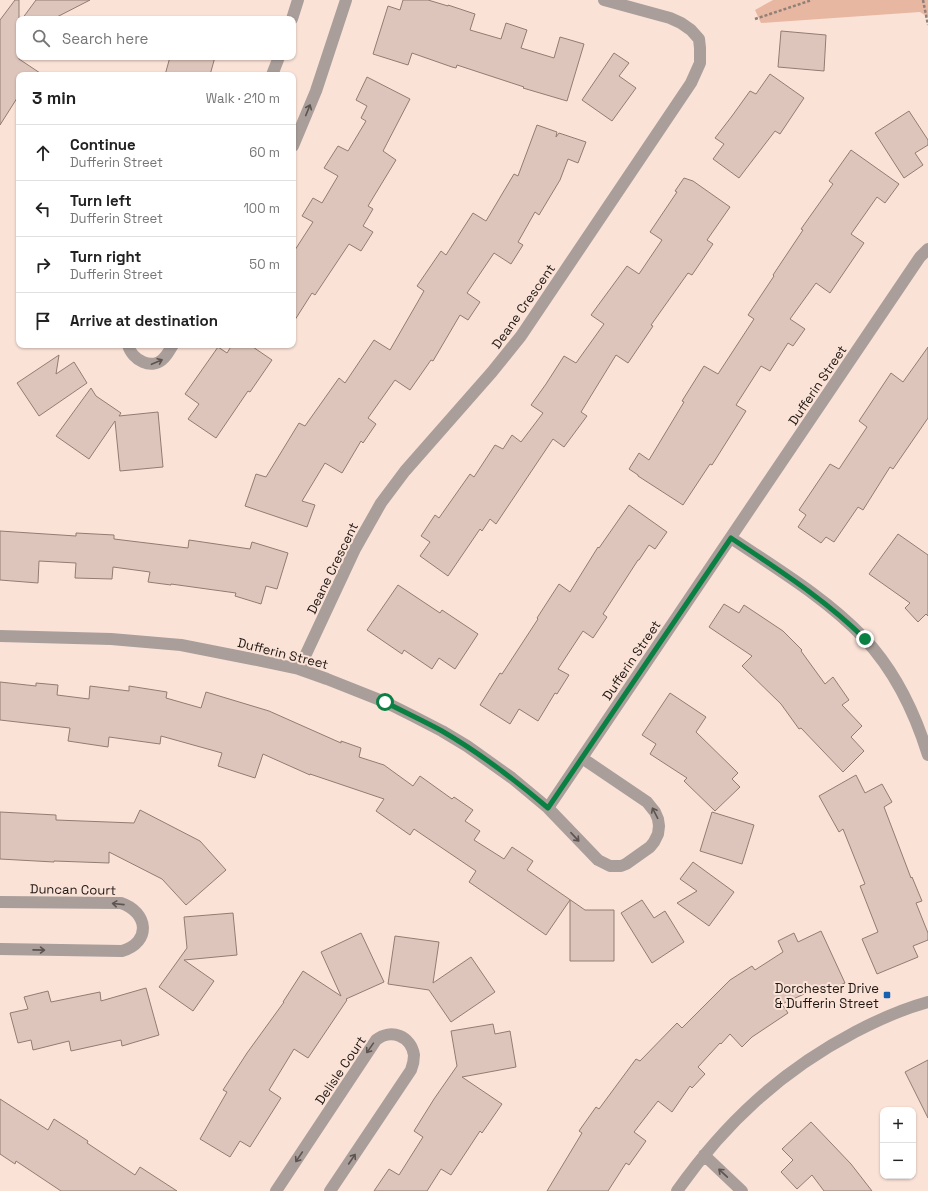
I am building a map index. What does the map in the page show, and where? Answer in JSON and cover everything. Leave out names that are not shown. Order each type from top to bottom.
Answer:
[{"type":"street","points":[[293,16],[298,0]]},
{"type":"street","points":[[296,139],[316,91],[346,0]]},
{"type":"street","name":"Deane Crescent","points":[[299,669],[355,549],[381,503],[405,471],[488,377],[521,336],[691,84],[700,62],[700,48],[699,39],[691,30],[670,18],[604,0]]},
{"type":"street","points":[[273,72],[278,60]]},
{"type":"street","name":"Dufferin Street","points":[[548,808],[920,257],[928,249]]},
{"type":"street","points":[[129,348],[135,358],[152,365],[164,358],[171,348]]},
{"type":"street","points":[[731,538],[816,596],[848,622],[865,639],[896,683],[916,723],[928,755]]},
{"type":"street","name":"Dufferin Street","points":[[0,636],[111,639],[162,643],[252,659],[299,669],[327,678],[385,702],[442,731],[512,778],[548,808],[598,860],[605,864],[616,866],[626,864],[650,847],[658,834],[658,819],[652,806],[582,758]]},
{"type":"street","name":"Duncan Court","points":[[0,902],[121,903],[134,910],[140,916],[144,928],[142,935],[135,946],[122,951],[0,949]]},
{"type":"street","points":[[677,1191],[704,1155],[736,1120],[776,1082],[800,1065],[867,1026],[900,1011],[928,1002]]},
{"type":"street","name":"Delisle Court","points":[[276,1191],[376,1040],[382,1035],[388,1034],[395,1034],[403,1037],[412,1047],[414,1054],[414,1061],[411,1070],[330,1191]]},
{"type":"street","points":[[704,1155],[742,1191]]},
{"type":"path","points":[[755,19],[812,0]]},
{"type":"path","points":[[923,0],[928,25]]},
{"type":"shaded area","points":[[773,0],[928,0],[928,17],[920,12],[761,23],[755,10]]},
{"type":"building","points":[[15,0],[19,0],[19,16],[16,16],[16,60],[20,60],[38,72],[16,72],[16,100],[0,125],[0,20]]},
{"type":"building","points":[[36,0],[90,0],[59,16],[24,16]]},
{"type":"building","points":[[403,0],[428,0],[475,14],[470,30],[501,39],[506,23],[527,30],[521,48],[554,58],[560,37],[584,44],[567,101],[523,88],[524,87],[457,65],[456,68],[452,67],[412,53],[408,65],[373,54],[388,6],[400,10]]},
{"type":"building","points":[[781,31],[826,35],[824,71],[778,67]]},
{"type":"building","points":[[614,53],[629,63],[619,76],[636,88],[612,121],[582,100]]},
{"type":"building","points":[[169,60],[214,60],[211,72],[166,72]]},
{"type":"building","points":[[770,74],[804,98],[780,134],[775,131],[739,178],[713,159],[724,144],[715,138],[750,91],[756,94]]},
{"type":"building","points":[[367,77],[410,99],[383,151],[396,160],[368,206],[373,209],[363,226],[373,232],[361,251],[349,244],[315,295],[312,293],[296,318],[296,248],[313,222],[302,216],[313,198],[322,203],[338,176],[324,168],[338,146],[348,151],[366,121],[361,118],[367,106],[356,100]]},
{"type":"building","points":[[909,111],[928,140],[928,145],[915,153],[923,165],[904,178],[875,133]]},
{"type":"building","points":[[537,125],[557,132],[556,137],[559,133],[586,142],[578,163],[568,159],[560,180],[539,215],[535,212],[518,242],[523,245],[511,264],[494,253],[467,293],[480,302],[468,320],[460,315],[433,361],[431,360],[410,390],[395,380],[368,418],[376,424],[363,443],[361,441],[342,473],[325,463],[302,501],[315,505],[307,527],[245,506],[256,474],[266,477],[299,423],[305,426],[339,378],[345,383],[374,340],[390,350],[424,291],[417,286],[441,251],[446,255],[473,213],[486,221],[514,174],[518,176]]},
{"type":"building","points":[[851,150],[899,184],[885,203],[877,197],[851,234],[864,243],[830,293],[816,283],[790,319],[805,329],[793,346],[788,343],[770,371],[761,366],[736,405],[746,411],[712,465],[710,464],[683,505],[629,469],[639,453],[649,460],[684,402],[682,401],[704,366],[718,374],[754,319],[748,315],[803,230],[801,229],[833,184],[829,181]]},
{"type":"building","points":[[684,178],[693,181],[730,207],[707,240],[713,244],[692,275],[688,273],[651,325],[653,326],[628,363],[616,355],[581,412],[587,416],[564,447],[553,439],[496,524],[490,519],[482,531],[480,529],[448,576],[420,556],[430,542],[421,536],[435,515],[439,518],[470,474],[474,477],[495,445],[503,449],[512,435],[521,442],[543,413],[531,405],[564,356],[576,363],[604,324],[591,315],[627,266],[639,274],[662,240],[650,232],[677,192],[675,191]]},
{"type":"building","points":[[928,347],[928,418],[893,469],[890,467],[863,510],[858,507],[834,542],[826,537],[821,543],[798,527],[806,515],[799,510],[830,464],[839,469],[867,427],[859,421],[891,373],[903,382]]},
{"type":"building","points":[[217,348],[227,353],[230,348],[254,348],[272,360],[250,392],[248,391],[216,438],[188,419],[199,404],[185,394]]},
{"type":"building","points":[[59,355],[56,374],[74,362],[87,383],[39,416],[17,383]]},
{"type":"building","points":[[91,388],[96,396],[121,413],[119,416],[158,412],[163,467],[120,471],[115,421],[89,459],[56,436]]},
{"type":"building","points":[[629,505],[667,532],[655,549],[649,545],[638,560],[603,614],[607,617],[593,638],[583,631],[558,669],[569,675],[557,694],[555,693],[538,721],[519,709],[510,724],[480,705],[500,673],[502,674],[538,619],[537,618],[559,584],[570,592],[598,547],[599,548]]},
{"type":"building","points":[[0,531],[76,536],[76,533],[114,535],[114,539],[188,548],[189,540],[250,549],[252,542],[288,553],[277,589],[266,586],[261,604],[235,596],[236,593],[148,582],[150,572],[113,567],[112,579],[75,578],[76,563],[39,561],[38,583],[0,580]]},
{"type":"building","points":[[898,534],[928,555],[928,616],[926,614],[918,622],[905,608],[910,603],[869,574]]},
{"type":"building","points":[[398,585],[440,613],[442,610],[478,634],[455,669],[439,658],[432,669],[404,650],[402,654],[367,630]]},
{"type":"building","points":[[724,604],[739,613],[744,605],[783,631],[802,650],[801,651],[825,684],[833,677],[849,700],[842,705],[862,726],[851,737],[864,751],[843,772],[801,728],[799,729],[781,704],[742,666],[752,656],[709,627]]},
{"type":"building","points":[[0,682],[36,686],[36,683],[58,685],[57,695],[89,699],[90,686],[129,691],[129,686],[167,692],[166,698],[201,708],[206,692],[269,711],[341,743],[341,741],[361,748],[359,757],[384,765],[413,786],[420,776],[452,799],[454,797],[473,810],[465,821],[480,831],[474,840],[504,859],[512,847],[533,861],[527,870],[585,910],[614,910],[614,961],[570,961],[570,900],[546,935],[469,882],[476,871],[414,829],[410,835],[376,811],[384,799],[310,775],[263,754],[255,778],[218,766],[222,753],[161,736],[160,744],[109,737],[108,747],[68,741],[70,728],[0,720]]},
{"type":"building","points":[[670,693],[706,717],[696,732],[738,773],[732,779],[740,787],[715,811],[684,781],[687,778],[650,754],[656,744],[642,735]]},
{"type":"building","points":[[856,775],[865,793],[882,784],[892,802],[884,807],[911,878],[912,877],[922,901],[916,903],[928,933],[928,940],[913,946],[918,957],[877,974],[862,939],[878,932],[860,886],[865,884],[843,829],[839,832],[819,796]]},
{"type":"building","points":[[140,810],[200,841],[226,870],[186,905],[162,879],[109,852],[109,863],[0,859],[0,812],[56,815],[56,820],[134,823]]},
{"type":"building","points":[[712,812],[754,825],[742,864],[700,851]]},
{"type":"building","points":[[693,862],[734,892],[709,926],[677,903],[697,891],[680,879]]},
{"type":"building","points":[[642,900],[654,918],[665,911],[684,942],[652,963],[621,913]]},
{"type":"building","points":[[233,913],[237,955],[184,960],[214,981],[193,1011],[159,987],[187,948],[184,917]]},
{"type":"building","points":[[821,931],[845,983],[825,992],[822,986],[782,1004],[788,1013],[752,1037],[742,1047],[730,1034],[698,1067],[705,1074],[692,1088],[690,1086],[672,1112],[658,1101],[634,1132],[646,1141],[629,1165],[626,1163],[608,1191],[547,1191],[582,1133],[579,1131],[596,1107],[599,1109],[636,1059],[640,1061],[677,1023],[682,1028],[730,980],[752,966],[755,970],[783,952],[778,941],[794,933],[798,942]]},
{"type":"building","points":[[361,933],[384,982],[346,999],[347,1000],[308,1058],[294,1049],[269,1090],[281,1098],[250,1147],[240,1141],[230,1157],[200,1139],[227,1092],[223,1090],[247,1053],[284,1002],[303,971],[341,996],[321,952]]},
{"type":"building","points":[[395,936],[439,942],[433,983],[471,957],[495,992],[451,1022],[429,990],[388,984]]},
{"type":"building","points":[[146,988],[159,1035],[122,1046],[121,1040],[71,1051],[69,1041],[33,1050],[31,1040],[18,1043],[10,1013],[28,1009],[24,997],[48,991],[51,1002],[100,992],[101,1001]]},
{"type":"building","points":[[493,1024],[495,1034],[510,1031],[516,1067],[462,1077],[502,1104],[482,1133],[480,1131],[451,1175],[441,1169],[427,1191],[374,1191],[389,1169],[399,1175],[423,1137],[414,1131],[457,1066],[451,1031]]},
{"type":"building","points":[[928,1060],[928,1118],[905,1072]]},
{"type":"building","points":[[0,1099],[48,1130],[54,1119],[88,1141],[87,1143],[135,1175],[140,1167],[177,1191],[61,1191],[16,1161],[15,1164],[0,1154]]},
{"type":"building","points":[[811,1122],[851,1164],[872,1191],[824,1191],[812,1175],[797,1189],[781,1172],[793,1160],[782,1149]]},
{"type":"place","name":"Dorchester Drive & Dufferin Street","points":[[887,995]]},
{"type":"route","points":[[385,702],[442,731],[467,746],[512,778],[548,808],[731,538],[816,596],[848,622],[865,639]]}]
